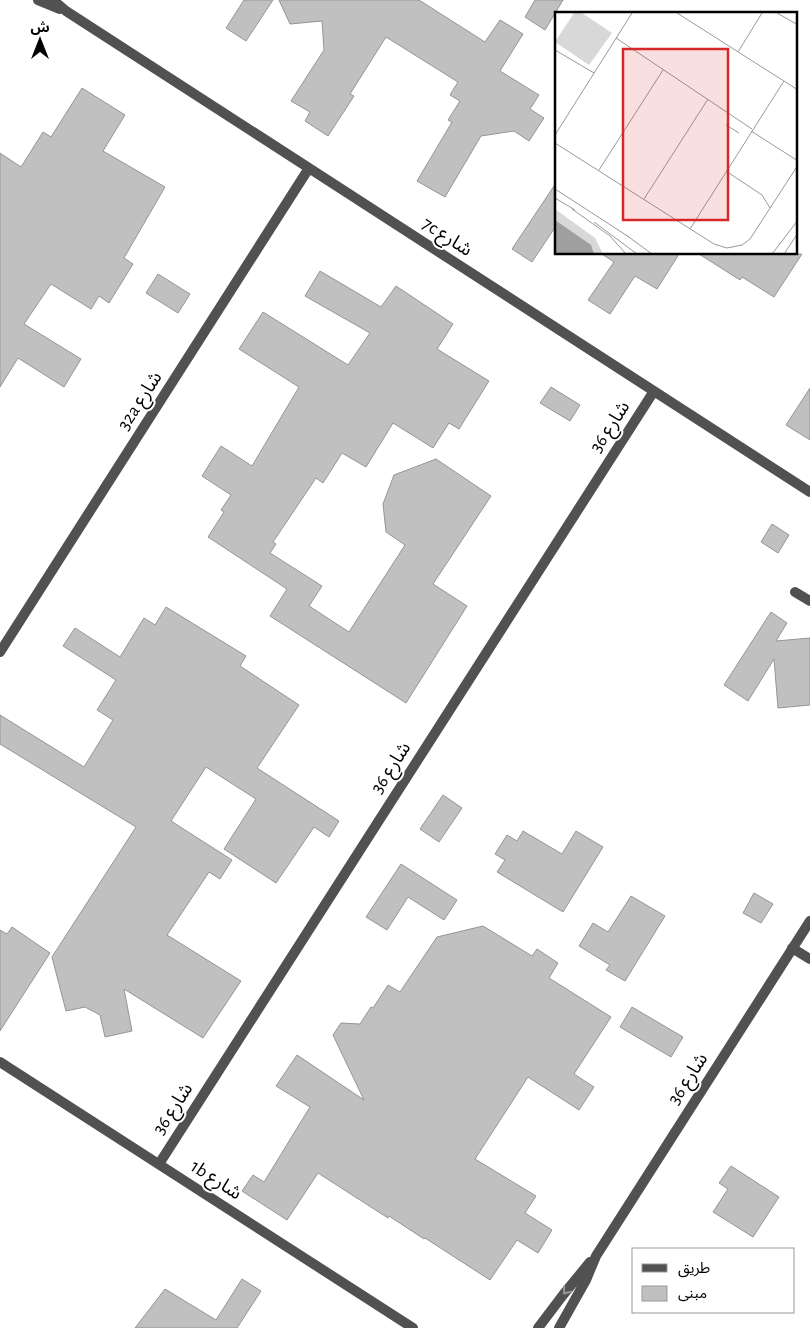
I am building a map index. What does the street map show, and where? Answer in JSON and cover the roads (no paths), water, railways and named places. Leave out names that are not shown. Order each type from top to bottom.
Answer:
[{"type":"street","name":"7c شارع","points":[[38,0],[66,11]]},
{"type":"street","name":"7c شارع","points":[[53,0],[66,11],[810,492]]},
{"type":"street","name":"32a شارع","points":[[0,652],[309,168]]},
{"type":"street","name":"شارع 36","points":[[159,1164],[654,391]]},
{"type":"street","points":[[795,592],[810,601]]},
{"type":"street","name":"شارع 36","points":[[538,1328],[573,1282],[596,1256],[810,921]]},
{"type":"street","points":[[792,948],[810,960]]},
{"type":"street","name":"1b شارع","points":[[0,1062],[413,1328]]},
{"type":"street","name":"شارع 36","points":[[559,1328],[586,1280],[596,1256]]}]
